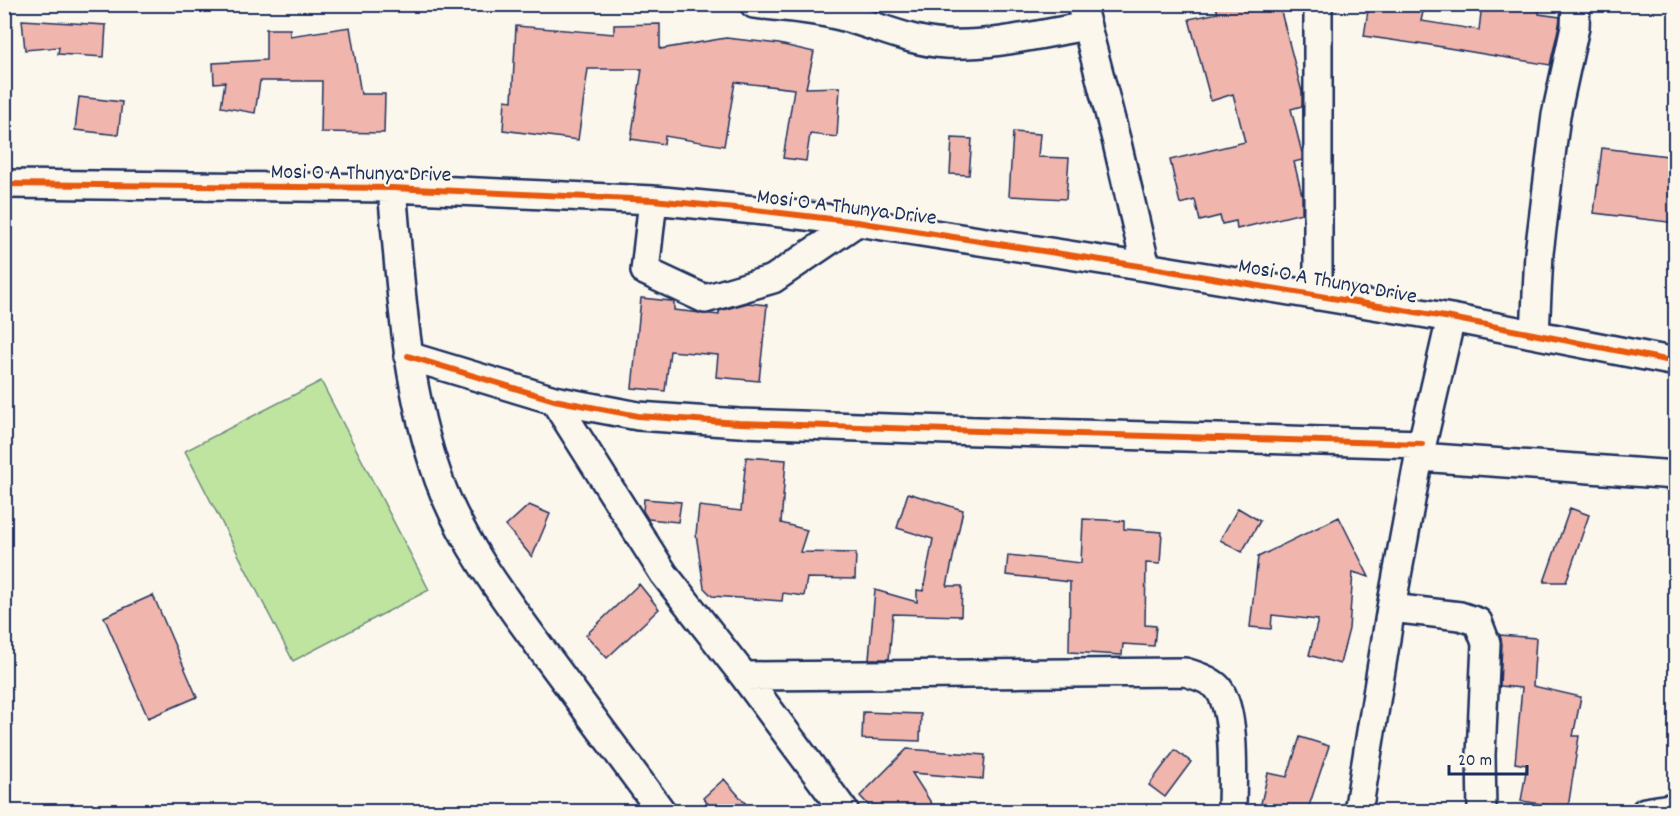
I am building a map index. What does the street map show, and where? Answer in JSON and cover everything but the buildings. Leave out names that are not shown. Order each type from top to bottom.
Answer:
[{"type":"street","points":[[754,4],[840,10],[901,35],[944,44],[990,43],[1084,15],[1118,143],[1146,267]]},
{"type":"street","points":[[1318,4],[1318,296]]},
{"type":"street","points":[[1535,334],[1544,206],[1556,115],[1575,27],[1576,4]]},
{"type":"street","name":"Mosi O A Thunya Drive","points":[[4,184],[392,188],[653,200],[857,222],[1146,267],[1451,318],[1676,362]]},
{"type":"street","points":[[392,188],[408,356],[416,402],[440,482],[483,567],[662,812]]},
{"type":"street","points":[[653,200],[645,271],[705,299],[773,279],[857,222]]},
{"type":"street","points":[[1358,812],[1391,608],[1421,450],[1451,318]]},
{"type":"street","points":[[408,356],[554,400],[638,416],[739,423],[1421,450],[1676,475]]},
{"type":"street","points":[[554,400],[664,574],[744,676],[845,812]]},
{"type":"street","points":[[1391,608],[1460,616],[1478,622],[1486,642],[1481,755],[1482,812]]},
{"type":"street","points":[[744,676],[1185,672],[1200,677],[1218,688],[1226,706],[1231,729],[1232,812]]},
{"type":"street","points":[[1645,812],[1676,807]]},
{"type":"green space","points":[[321,381],[429,590],[293,661],[185,451]]},
{"type":"cycle path","points":[[4,184],[392,188],[653,200],[755,210],[857,222],[1146,267],[1451,318],[1676,362]]},
{"type":"cycle path","points":[[408,356],[554,400],[638,416],[739,423],[1422,444]]}]
